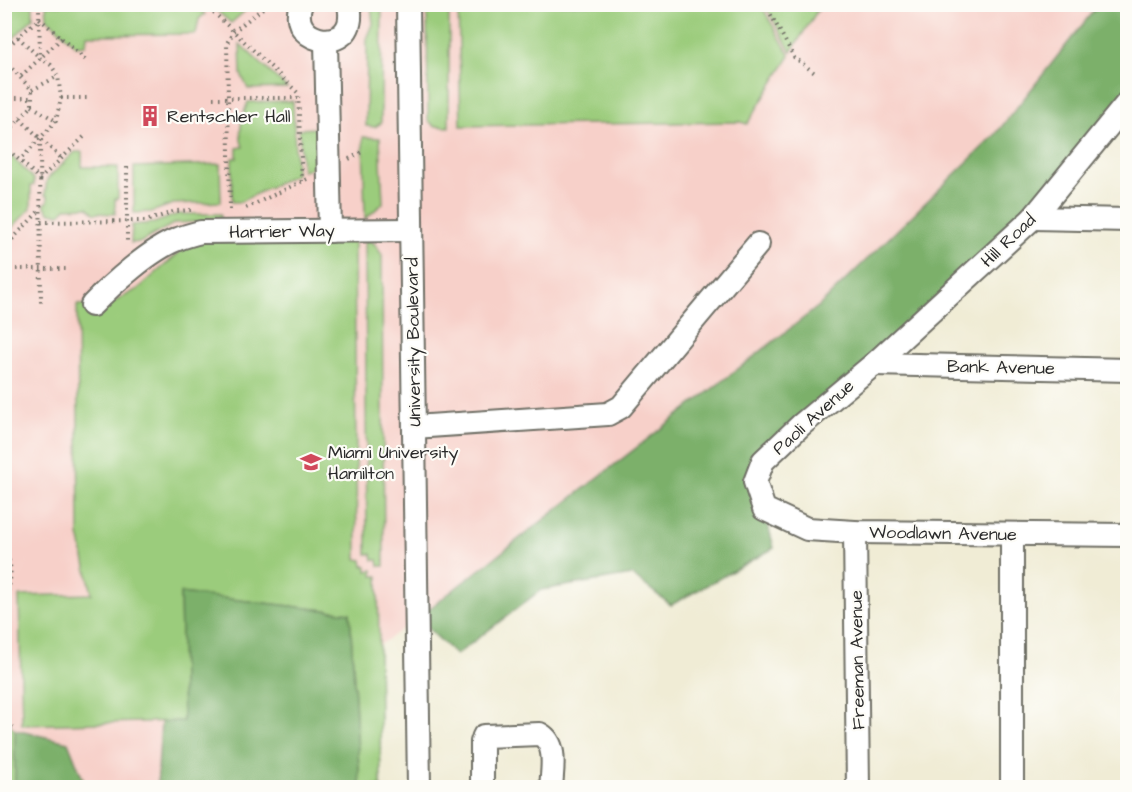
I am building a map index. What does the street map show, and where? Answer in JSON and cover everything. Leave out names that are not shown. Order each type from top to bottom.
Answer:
[{"type":"street","points":[[301,4],[298,12],[301,27],[312,37],[326,41],[340,36],[349,23],[348,4]]},
{"type":"street","name":"University Boulevard","points":[[408,4],[419,788]]},
{"type":"street","points":[[326,41],[330,231]]},
{"type":"street","name":"Hill Road","points":[[874,364],[1033,218],[1128,102]]},
{"type":"street","points":[[1033,218],[1128,220]]},
{"type":"street","name":"Harrier Way","points":[[157,251],[176,239],[230,221],[330,231],[411,230]]},
{"type":"street","points":[[414,427],[608,414],[621,407],[758,244]]},
{"type":"street","name":"Bank Avenue","points":[[874,364],[1128,370]]},
{"type":"street","name":"Paoli Avenue","points":[[764,509],[754,482],[763,461],[801,425],[874,364]]},
{"type":"street","name":"Woodlawn Avenue","points":[[764,509],[807,529],[855,532],[1128,535]]},
{"type":"street","name":"Freeman Avenue","points":[[855,532],[858,788]]},
{"type":"street","points":[[1012,534],[1012,788]]},
{"type":"street","points":[[482,788],[484,736],[540,734],[547,738],[552,747],[551,788]]},
{"type":"path","points":[[39,4],[40,58]]},
{"type":"path","points":[[206,4],[298,93],[302,181]]},
{"type":"path","points":[[230,221],[227,43],[234,31],[268,4]]},
{"type":"path","points":[[765,4],[794,57],[816,74]]},
{"type":"path","points":[[4,50],[39,18]]},
{"type":"path","points":[[39,18],[87,61]]},
{"type":"path","points":[[18,37],[51,65],[58,76],[61,98],[56,121],[20,160]]},
{"type":"path","points":[[21,76],[62,38]]},
{"type":"path","points":[[4,60],[32,90],[32,106],[4,136]]},
{"type":"path","points":[[32,90],[58,76]]},
{"type":"path","points":[[4,98],[32,98]]},
{"type":"path","points":[[61,98],[87,98]]},
{"type":"path","points":[[213,98],[298,98]]},
{"type":"path","points":[[32,106],[56,121]]},
{"type":"path","points":[[20,119],[62,159]]},
{"type":"path","points":[[40,179],[87,134]]},
{"type":"path","points":[[40,139],[41,305]]},
{"type":"path","points":[[4,146],[40,179]]},
{"type":"path","points":[[243,210],[362,152]]},
{"type":"path","points":[[127,167],[127,253]]},
{"type":"path","points":[[4,248],[41,210]]},
{"type":"path","points":[[41,222],[147,221],[176,211],[198,210]]},
{"type":"path","points":[[219,210],[230,221]]},
{"type":"path","points":[[230,221],[237,210]]},
{"type":"path","points":[[4,269],[68,269]]},
{"type":"path","points":[[4,549],[8,555],[12,578],[4,607]]},
{"type":"path","points":[[4,718],[15,730]]},
{"type":"shaded area","name":"Miami University Hamilton","points":[[5,5],[1098,5],[995,135],[819,306],[417,618],[185,787],[5,788]]},
{"type":"green space","points":[[4,5],[33,5],[33,18],[5,47]]},
{"type":"green space","points":[[46,5],[195,5],[205,14],[199,19],[196,34],[87,35],[86,45],[76,46],[47,18]]},
{"type":"green space","points":[[210,5],[252,5],[231,23]]},
{"type":"green space","points":[[371,5],[382,5],[381,123],[375,127],[366,126],[367,39],[373,24]]},
{"type":"green space","points":[[427,5],[449,5],[449,127],[434,126],[428,120]]},
{"type":"green space","points":[[458,5],[761,5],[790,56],[747,124],[741,122],[461,126]]},
{"type":"green space","points":[[765,5],[821,5],[791,52]]},
{"type":"green space","points":[[1098,5],[1127,5],[1127,102],[1033,218],[763,461],[764,509],[774,548],[671,605],[632,575],[541,590],[456,655],[417,618],[819,306],[995,135]]},
{"type":"green space","points":[[240,44],[287,88],[248,89],[241,74]]},
{"type":"green space","points":[[293,101],[296,174],[240,202],[232,202],[232,158],[237,158],[237,148],[243,147],[240,136],[241,124],[248,102]]},
{"type":"green space","points":[[316,128],[317,166],[302,171],[299,129]]},
{"type":"green space","points":[[363,137],[380,138],[383,203],[365,219]]},
{"type":"green space","points":[[4,152],[7,152],[34,179],[34,185],[31,186],[31,208],[5,235]]},
{"type":"green space","points":[[75,152],[82,152],[82,167],[118,167],[118,199],[115,199],[115,214],[94,213],[88,207],[66,208],[60,214],[50,213],[45,207],[45,203],[48,202],[48,196],[45,195],[47,179]]},
{"type":"green space","points":[[220,164],[221,202],[173,204],[151,212],[134,213],[134,167]]},
{"type":"green space","points":[[178,214],[221,214],[221,221],[175,223],[141,242],[131,243],[132,225],[154,223]]},
{"type":"green space","points":[[365,239],[374,243],[382,255],[384,566],[379,566],[378,560],[373,560],[372,554],[367,554]]},
{"type":"green space","points":[[207,240],[354,240],[357,559],[362,560],[363,566],[367,566],[367,571],[373,570],[373,576],[378,576],[381,787],[360,787],[350,613],[180,593],[183,721],[22,725],[19,596],[92,594],[79,535],[77,305],[112,303],[138,289],[182,250]]},
{"type":"green space","points":[[180,593],[350,613],[360,787],[157,787],[161,722],[183,721]]},
{"type":"green space","points":[[4,718],[15,730],[15,787],[5,787]]},
{"type":"green space","points":[[15,730],[68,742],[86,787],[15,787]]},
{"type":"place","name":"Rentschler Hall","points":[[150,116]]},
{"type":"place","name":"Miami University Hamilton","points":[[311,462]]}]
